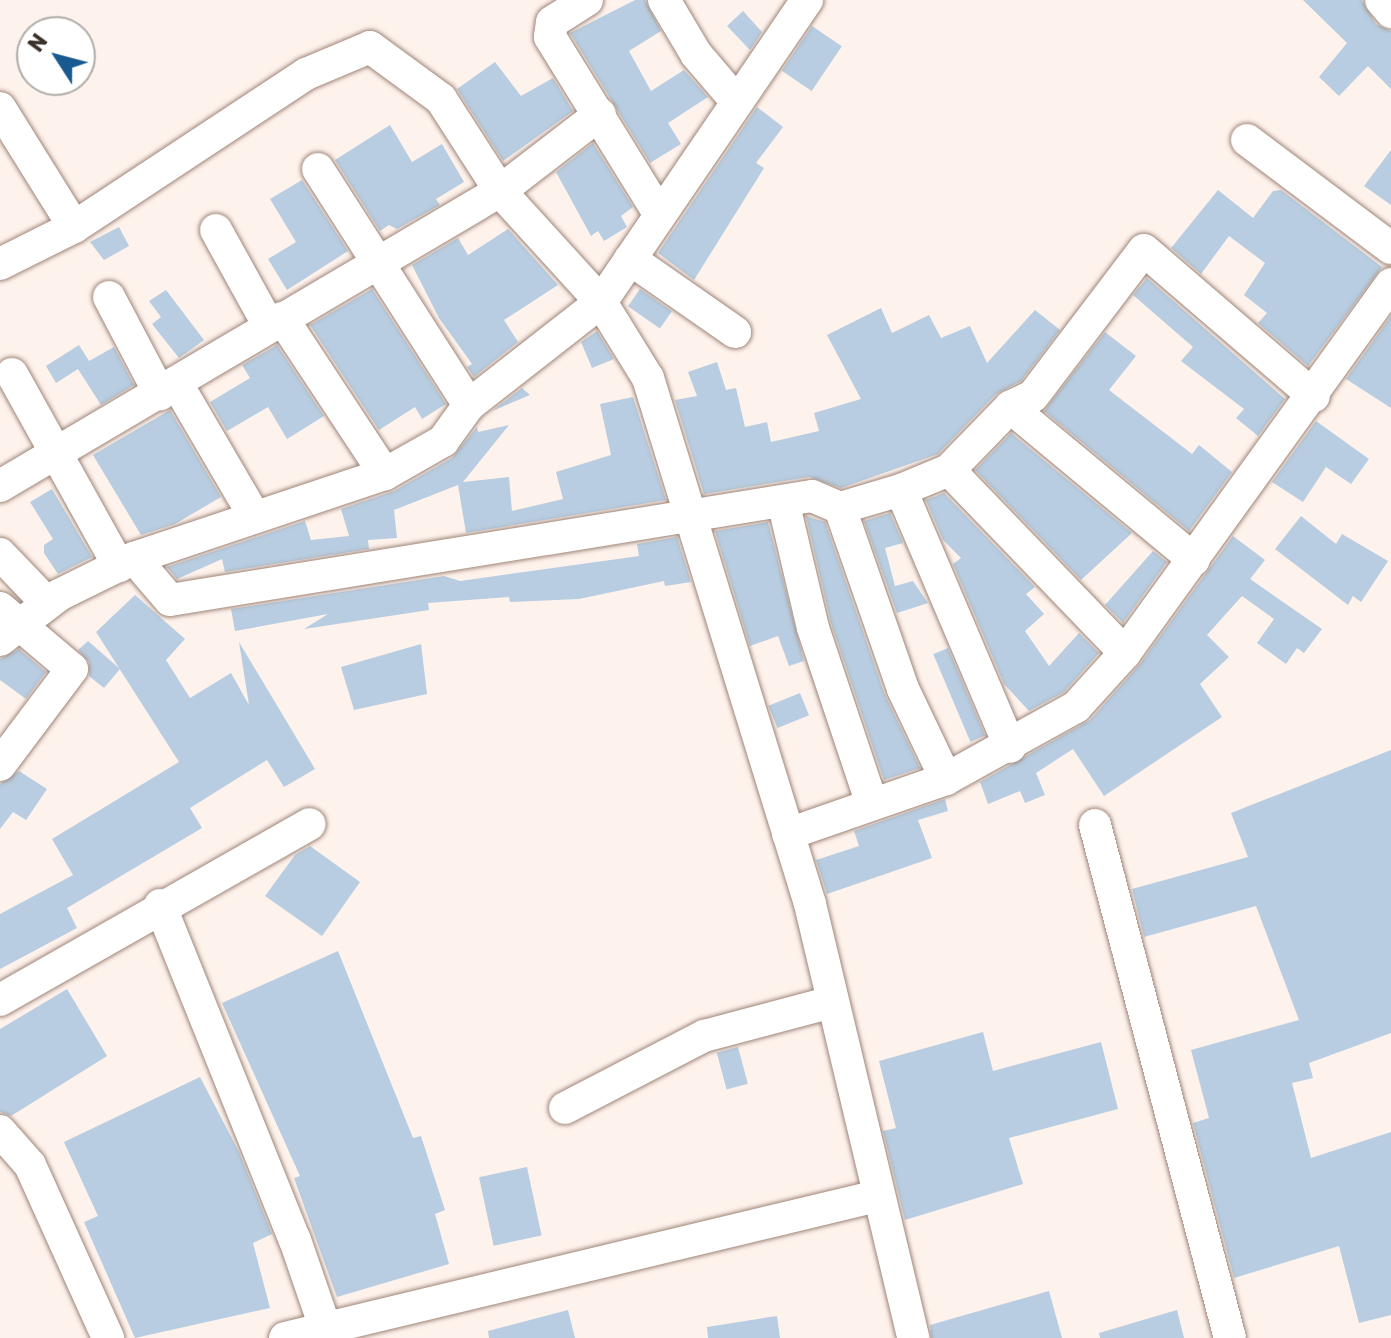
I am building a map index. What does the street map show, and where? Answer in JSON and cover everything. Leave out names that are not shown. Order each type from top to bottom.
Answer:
[{"type":"street","points":[[587,0],[552,22],[548,30],[660,215]]},
{"type":"street","points":[[664,0],[696,54],[737,102]]},
{"type":"street","points":[[0,765],[72,669],[6,624],[126,562],[253,514],[385,474],[443,441],[469,405],[601,302],[807,0]]},
{"type":"street","points":[[1381,0],[1391,12]]},
{"type":"street","points":[[0,264],[74,227],[306,74],[370,47],[441,99],[500,191],[601,302],[648,378],[788,834],[913,1338]]},
{"type":"street","points":[[0,108],[74,227]]},
{"type":"street","points":[[0,486],[500,191],[600,114]]},
{"type":"street","points":[[1247,140],[1391,248]]},
{"type":"street","points":[[318,169],[469,405]]},
{"type":"street","points":[[216,230],[276,322],[385,474]]},
{"type":"street","points":[[12,374],[53,452],[126,562],[170,600],[812,496],[840,508],[901,490],[949,470],[1010,407],[1033,396],[1144,250],[1314,396]]},
{"type":"street","points":[[630,259],[735,332]]},
{"type":"street","points":[[788,834],[946,779],[1010,747],[1076,707],[1125,653],[1314,396],[1391,284]]},
{"type":"street","points":[[109,297],[253,514]]},
{"type":"street","points":[[1010,407],[1194,560]]},
{"type":"street","points":[[949,470],[1125,653]]},
{"type":"street","points":[[901,490],[1010,747]]},
{"type":"street","points":[[783,501],[813,628],[872,804]]},
{"type":"street","points":[[840,508],[903,689],[946,779]]},
{"type":"street","points":[[0,554],[47,603]]},
{"type":"street","points":[[0,1000],[160,905],[310,824]]},
{"type":"street","points":[[1095,825],[1230,1338]]},
{"type":"street","points":[[160,905],[295,1240],[325,1327]]},
{"type":"street","points":[[565,1108],[704,1036],[832,1002]]},
{"type":"street","points":[[0,1132],[30,1165],[108,1338]]},
{"type":"street","points":[[285,1338],[877,1196]]},
{"type":"building","points":[[635,0],[645,0],[661,31],[629,51],[651,91],[684,70],[708,97],[668,123],[681,144],[650,163],[570,33]]},
{"type":"building","points":[[1303,0],[1362,0],[1376,24],[1391,31],[1391,89],[1368,66],[1339,96],[1319,77],[1347,43]]},
{"type":"building","points":[[743,11],[762,32],[750,50],[727,26]]},
{"type":"building","points":[[812,26],[842,46],[812,91],[782,71]]},
{"type":"building","points":[[495,62],[521,96],[553,78],[573,111],[503,161],[457,89]]},
{"type":"building","points":[[757,107],[783,127],[756,163],[764,168],[694,280],[658,253]]},
{"type":"building","points":[[390,125],[412,162],[442,144],[464,182],[436,199],[440,205],[397,229],[389,225],[380,231],[335,160]]},
{"type":"building","points":[[593,143],[633,207],[621,216],[627,227],[604,241],[598,231],[591,236],[556,172]]},
{"type":"building","points":[[1391,150],[1391,205],[1364,186]]},
{"type":"building","points":[[302,180],[348,251],[287,290],[268,259],[296,242],[270,199]]},
{"type":"building","points":[[1218,190],[1253,218],[1273,191],[1281,190],[1382,267],[1308,366],[1258,323],[1267,313],[1244,295],[1265,263],[1229,236],[1201,274],[1171,248]]},
{"type":"building","points":[[119,227],[129,246],[104,260],[90,242]]},
{"type":"building","points":[[508,229],[558,285],[504,320],[518,342],[474,377],[467,367],[472,364],[439,318],[412,265],[458,238],[468,255]]},
{"type":"building","points":[[1147,278],[1285,399],[1258,436],[1236,418],[1244,409],[1181,361],[1193,347],[1133,295]]},
{"type":"building","points":[[372,289],[446,404],[422,419],[415,407],[379,430],[310,325]]},
{"type":"building","points":[[640,289],[672,311],[660,329],[628,306]]},
{"type":"building","points":[[166,290],[204,340],[179,358],[152,324],[161,317],[149,301]]},
{"type":"building","points":[[881,308],[892,333],[929,315],[941,338],[970,326],[987,363],[1035,310],[1060,330],[1021,381],[996,394],[938,454],[841,488],[809,477],[704,494],[675,400],[697,396],[688,372],[717,362],[726,390],[736,388],[745,427],[767,422],[771,442],[819,431],[814,413],[861,399],[827,335]]},
{"type":"building","points":[[1391,316],[1391,408],[1346,379]]},
{"type":"building","points":[[597,331],[614,359],[592,368],[581,342]]},
{"type":"building","points":[[1105,332],[1136,356],[1109,390],[1192,454],[1199,445],[1232,472],[1189,531],[1044,411]]},
{"type":"building","points":[[79,345],[89,361],[114,347],[134,385],[101,405],[78,369],[56,383],[46,366]]},
{"type":"building","points":[[277,345],[324,416],[287,439],[268,407],[227,431],[210,402],[250,378],[242,365]]},
{"type":"building","points":[[522,388],[530,395],[492,411]]},
{"type":"building","points":[[633,397],[666,500],[466,533],[458,485],[394,510],[397,538],[368,540],[369,549],[225,572],[222,559],[177,579],[167,567],[305,521],[311,540],[349,536],[341,509],[394,491],[452,458],[477,427],[478,432],[509,425],[463,482],[509,477],[512,511],[563,499],[556,472],[611,455],[600,404]]},
{"type":"building","points":[[170,410],[221,497],[175,524],[141,535],[93,455]]},
{"type":"building","points":[[1316,421],[1369,459],[1351,484],[1326,467],[1303,502],[1272,482]]},
{"type":"building","points":[[1011,433],[1132,533],[1081,580],[975,470]]},
{"type":"building","points":[[52,489],[92,557],[58,574],[44,553],[44,545],[53,539],[30,502]]},
{"type":"building","points":[[944,493],[1035,587],[1026,594],[1044,614],[1025,631],[1049,666],[1079,633],[1099,653],[1064,692],[1029,711],[1004,684],[953,564],[961,558],[943,540],[926,500]]},
{"type":"building","points":[[890,513],[903,543],[885,548],[895,586],[913,581],[928,603],[897,613],[864,521]]},
{"type":"building","points":[[806,516],[825,522],[885,695],[920,768],[884,780],[831,623]]},
{"type":"building","points":[[1301,516],[1336,544],[1342,534],[1388,561],[1361,602],[1353,596],[1348,605],[1275,549]]},
{"type":"building","points":[[768,522],[804,661],[789,666],[778,636],[750,646],[715,531]]},
{"type":"building","points":[[1233,536],[1265,560],[1250,579],[1322,629],[1304,653],[1297,648],[1286,664],[1257,643],[1274,619],[1242,596],[1207,635],[1229,657],[1200,684],[1222,717],[1104,796],[1073,749],[1036,773],[1045,795],[1025,803],[1020,791],[988,804],[980,782],[1090,720],[1140,664]]},
{"type":"building","points":[[677,537],[691,582],[665,586],[664,581],[579,599],[510,602],[509,597],[428,603],[429,610],[304,629],[328,614],[235,631],[231,609],[444,576],[460,581],[639,556],[637,544]]},
{"type":"building","points":[[1153,551],[1167,562],[1123,623],[1105,605]]},
{"type":"building","points":[[135,595],[185,639],[166,660],[190,698],[231,673],[249,705],[239,642],[315,769],[284,787],[267,760],[190,808],[202,828],[67,908],[77,928],[0,969],[0,914],[73,875],[52,839],[179,762],[96,632]]},
{"type":"building","points":[[88,641],[120,669],[104,688],[89,676],[89,662],[78,650]]},
{"type":"building","points":[[421,644],[427,694],[354,710],[341,667]]},
{"type":"building","points":[[948,648],[985,735],[970,742],[933,654]]},
{"type":"building","points":[[19,649],[46,672],[26,699],[0,680],[0,659]]},
{"type":"building","points":[[800,693],[809,715],[777,728],[768,706]]},
{"type":"building","points":[[1391,750],[1391,1033],[1309,1063],[1313,1078],[1292,1083],[1311,1158],[1391,1132],[1391,1315],[1359,1323],[1339,1246],[1234,1278],[1193,1123],[1209,1118],[1191,1050],[1299,1020],[1256,906],[1144,937],[1132,889],[1248,857],[1231,813]]},
{"type":"building","points":[[19,771],[47,789],[26,820],[13,812],[0,829],[0,784]]},
{"type":"building","points":[[945,799],[948,811],[918,820],[932,858],[827,894],[816,860],[859,846],[854,831]]},
{"type":"building","points":[[310,846],[360,882],[322,936],[265,896],[295,855]]},
{"type":"building","points":[[338,951],[413,1138],[421,1136],[445,1210],[435,1214],[449,1264],[337,1297],[294,1178],[300,1176],[222,1003]]},
{"type":"building","points":[[67,989],[107,1056],[11,1116],[0,1112],[0,1029]]},
{"type":"building","points":[[983,1032],[993,1071],[1101,1042],[1118,1109],[1009,1138],[1023,1184],[905,1220],[883,1131],[896,1128],[879,1061]]},
{"type":"building","points":[[738,1047],[748,1084],[727,1089],[717,1053]]},
{"type":"building","points":[[200,1077],[239,1152],[272,1234],[253,1243],[270,1308],[135,1338],[84,1222],[98,1216],[64,1142]]},
{"type":"building","points":[[527,1167],[542,1235],[494,1246],[479,1177]]},
{"type":"building","points":[[1049,1291],[1062,1338],[931,1338],[930,1325]]},
{"type":"building","points":[[568,1310],[575,1338],[489,1338],[488,1331]]},
{"type":"building","points":[[1177,1310],[1184,1338],[1100,1338],[1099,1333]]},
{"type":"building","points":[[777,1316],[780,1338],[708,1338],[707,1327]]}]
